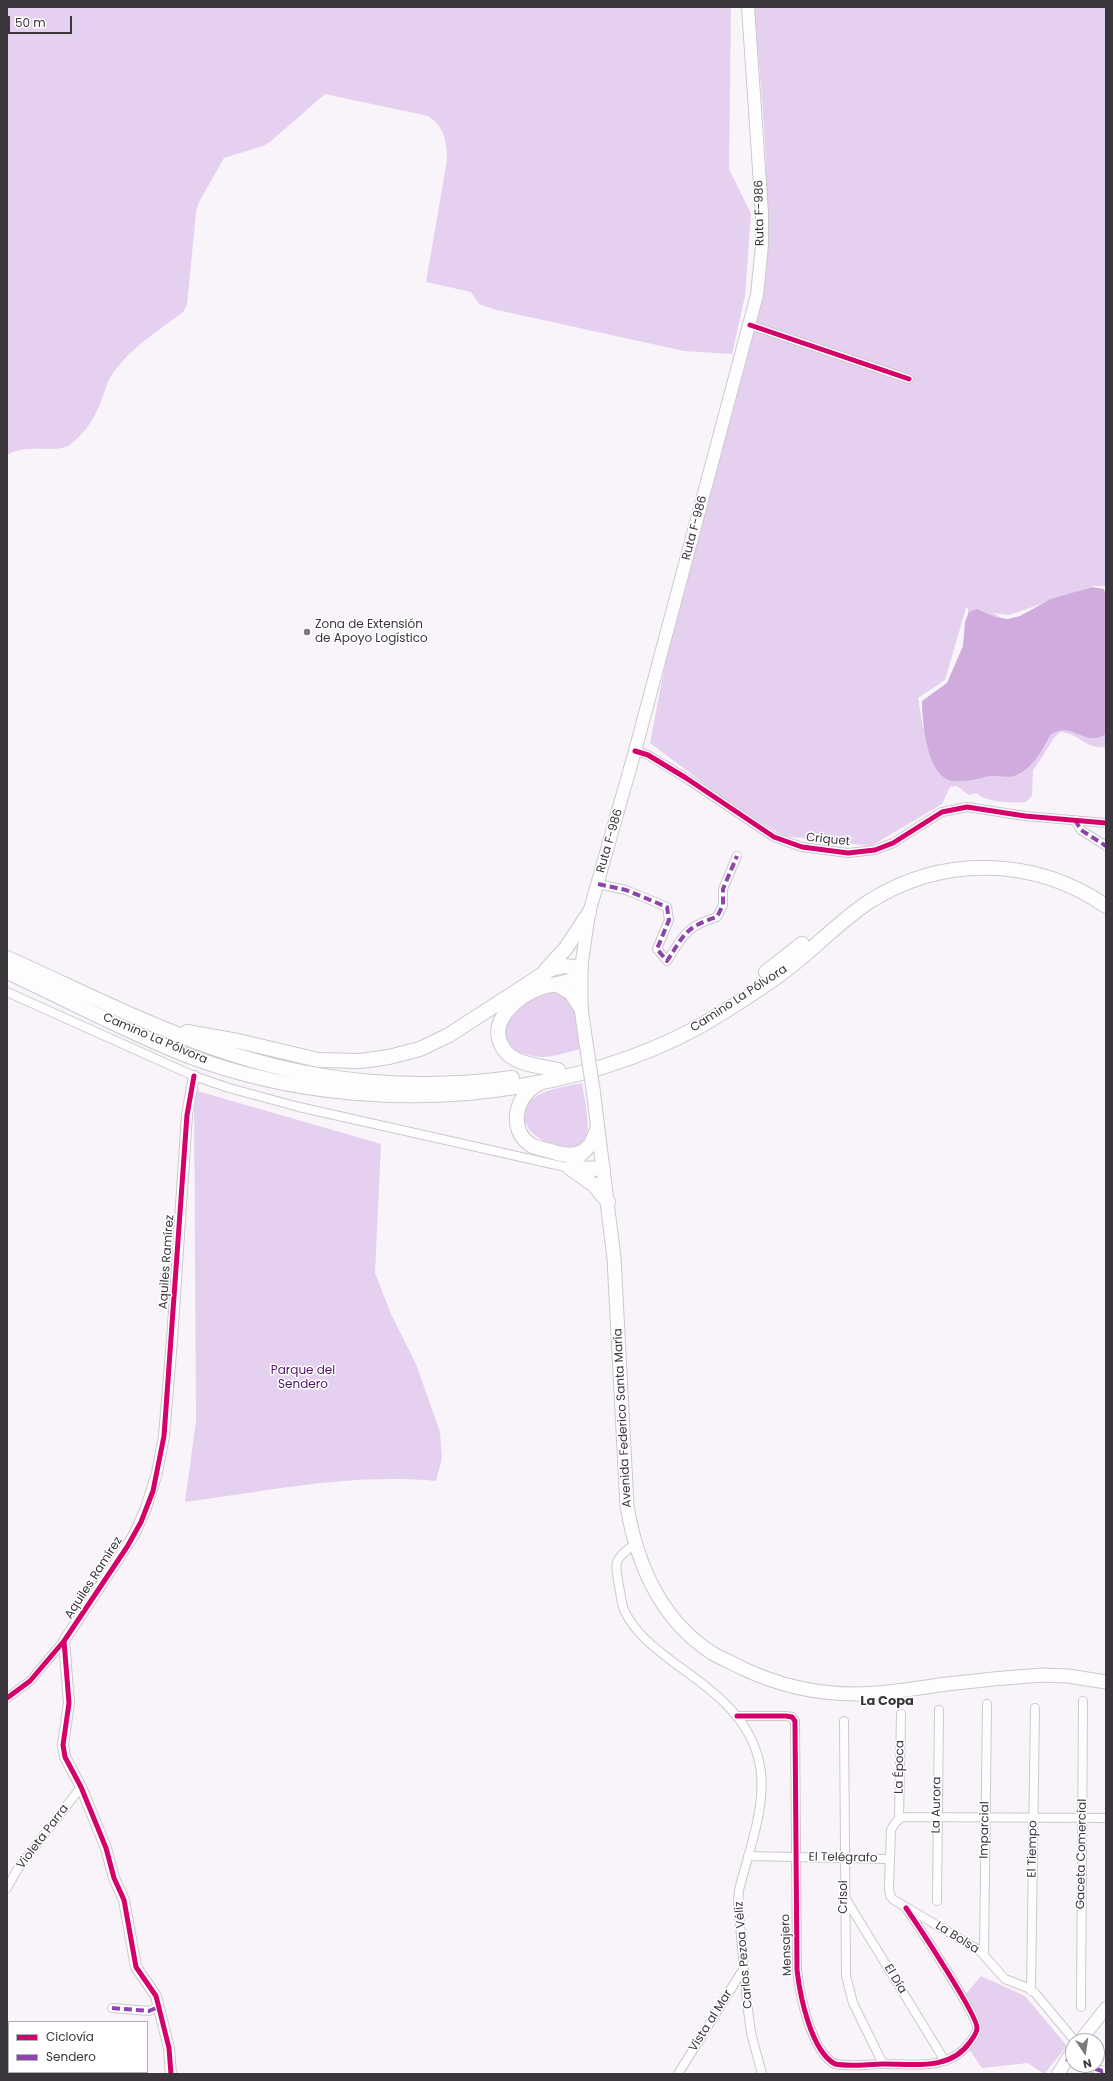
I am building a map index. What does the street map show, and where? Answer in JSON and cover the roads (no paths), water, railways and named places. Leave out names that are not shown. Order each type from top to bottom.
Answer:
[{"type":"highway","name":"Camino La Pólvora","points":[[7,958],[160,1027],[208,1046],[258,1062],[309,1074],[362,1081],[418,1084],[454,1083],[503,1079],[558,1070],[620,1053],[693,1020],[734,995],[767,972],[856,900],[880,885],[920,868],[963,859],[992,858],[1018,860],[1042,866],[1073,877],[1106,895]]},
{"type":"highway","name":"Camino La Pólvora","points":[[7,972],[185,1054],[220,1066],[271,1079],[330,1090],[410,1095],[485,1091],[545,1082],[617,1062],[681,1036],[719,1014],[790,966],[842,922],[869,902],[896,887],[922,877],[968,868],[1011,868],[1060,881],[1082,891],[1106,906]]},
{"type":"highway","points":[[540,976],[566,948],[589,913]]},
{"type":"highway","points":[[160,1027],[238,1041],[318,1060],[346,1062],[375,1060],[420,1049],[450,1035],[557,966],[570,966],[580,971],[568,982],[537,989],[520,1000],[504,1014],[498,1030],[502,1047],[514,1060],[558,1070]]},
{"type":"highway","points":[[557,985],[571,993],[581,1008]]},
{"type":"highway","points":[[545,1082],[533,1086],[521,1100],[517,1112],[517,1124],[523,1136],[532,1146],[572,1163],[603,1169]]},
{"type":"highway","points":[[572,1163],[574,1155],[584,1151],[594,1140],[597,1130]]},
{"type":"highway","points":[[572,1163],[608,1202]]},
{"type":"main road","name":"Ruta F-986","points":[[593,1089],[581,1008],[580,971],[589,913],[635,751],[750,326],[760,273],[762,214],[748,7]]},
{"type":"main road","name":"Avenida Federico Santa María","points":[[593,1089],[597,1130],[608,1202],[619,1323],[626,1489],[630,1522],[642,1566],[654,1590],[668,1612],[693,1639],[713,1654],[756,1674],[799,1688],[856,1694],[1037,1675],[1068,1676],[1106,1682]]},
{"type":"main road","points":[[1086,2033],[1106,2008]]},
{"type":"main road","points":[[1058,2074],[1065,2065]]},
{"type":"street","points":[[750,326],[909,378]]},
{"type":"street","name":"Criquet","points":[[635,751],[648,756],[686,778],[774,837],[802,847],[848,853],[874,850],[893,843],[942,812],[962,807],[976,807],[1025,816],[1106,823]]},
{"type":"street","points":[[1075,820],[1081,830],[1106,846]]},
{"type":"street","points":[[598,884],[626,890],[667,907],[669,920],[657,949],[667,961],[687,930],[701,922],[717,917],[723,904],[723,889],[737,856]]},
{"type":"street","points":[[7,992],[194,1076],[299,1107],[572,1163]]},
{"type":"street","name":"Aquiles Ramírez","points":[[64,1641],[134,1535],[146,1508],[157,1473],[164,1436],[187,1115],[194,1076]]},
{"type":"street","name":"Carlos Pezoa Véliz","points":[[635,1542],[631,1548],[622,1553],[617,1562],[620,1596],[626,1613],[643,1638],[723,1701],[737,1716],[747,1729],[753,1742],[761,1772],[761,1803],[739,1897],[744,1968],[751,2033],[762,2074]]},
{"type":"street","points":[[7,1698],[30,1681],[64,1641]]},
{"type":"street","points":[[64,1641],[69,1703],[64,1752],[67,1762],[81,1787],[106,1848],[114,1878],[124,1900],[135,1962],[139,1972],[154,1990],[169,2048],[171,2074]]},
{"type":"street","name":"Gaceta Comercial","points":[[1081,2007],[1083,1701]]},
{"type":"street","name":"Imparcial","points":[[984,1955],[987,1704]]},
{"type":"street","name":"El Tiempo","points":[[1031,1990],[1035,1708]]},
{"type":"street","name":"La Aurora","points":[[937,1901],[939,1710]]},
{"type":"street","name":"La Época","points":[[899,1819],[901,1714]]},
{"type":"street","name":"Mensajero","points":[[737,1716],[792,1716],[796,1721],[797,1970],[801,2002],[808,2024],[830,2061],[840,2065],[933,2064],[953,2058],[966,2047],[974,2036],[977,2028],[976,2022],[964,2000],[906,1908]]},
{"type":"street","name":"Crisol","points":[[844,1721],[845,1964],[848,1988],[853,2003],[883,2064]]},
{"type":"street","name":"Violeta Parra","points":[[7,1888],[17,1870],[81,1787]]},
{"type":"street","points":[[899,1819],[902,1817],[985,1816],[1106,1818]]},
{"type":"street","name":"La Bolsa","points":[[899,1819],[891,1830],[890,1896],[906,1908],[972,1946],[984,1955],[1006,1979],[1031,1990],[1067,2033]]},
{"type":"street","name":"El Telégrafo","points":[[748,1856],[890,1859]]},
{"type":"street","name":"El Día","points":[[844,1896],[945,2061]]},
{"type":"street","name":"Vista al Mar","points":[[678,2074],[744,1968]]},
{"type":"street","points":[[112,2008],[149,2011],[158,2008]]},
{"type":"place","name":"Zona de Extensión de Apoyo Logístico","points":[[307,632]]},
{"type":"district","name":"La Copa","points":[[887,1702]]},
{"type":"park label","name":"Parque del Sendero","points":[[303,1378]]}]
